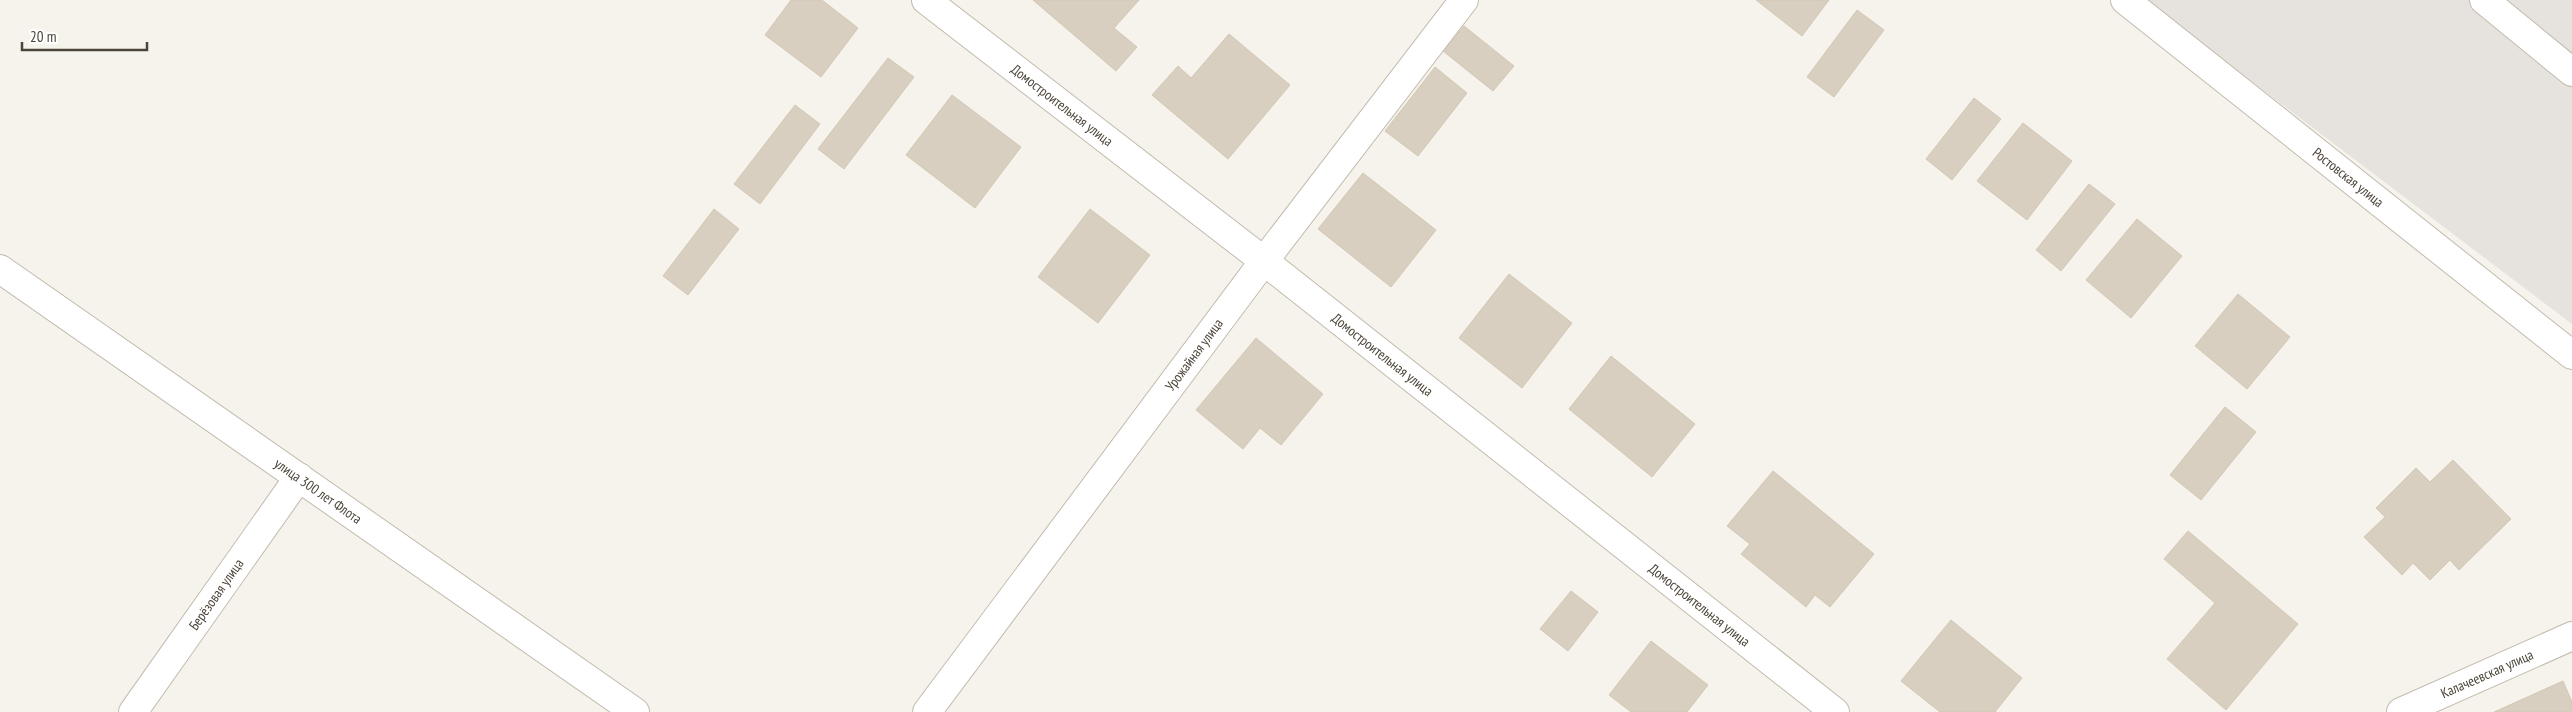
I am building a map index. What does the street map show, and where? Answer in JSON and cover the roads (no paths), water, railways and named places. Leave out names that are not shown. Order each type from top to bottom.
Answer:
[{"type":"street","name":"Домостроительная улица","points":[[926,0],[1264,262],[1835,712]]},
{"type":"street","name":"Урожайная улица","points":[[927,712],[1264,262],[1464,0]]},
{"type":"street","name":"Ростовская улица","points":[[2125,0],[2572,355]]},
{"type":"street","points":[[2484,0],[2572,72]]},
{"type":"street","name":"улица 300 лет Флота","points":[[0,269],[635,712]]},
{"type":"street","name":"Берёзовая улица","points":[[133,712],[299,477]]},
{"type":"street","name":"Калачеевская улица","points":[[2401,712],[2572,636]]}]
